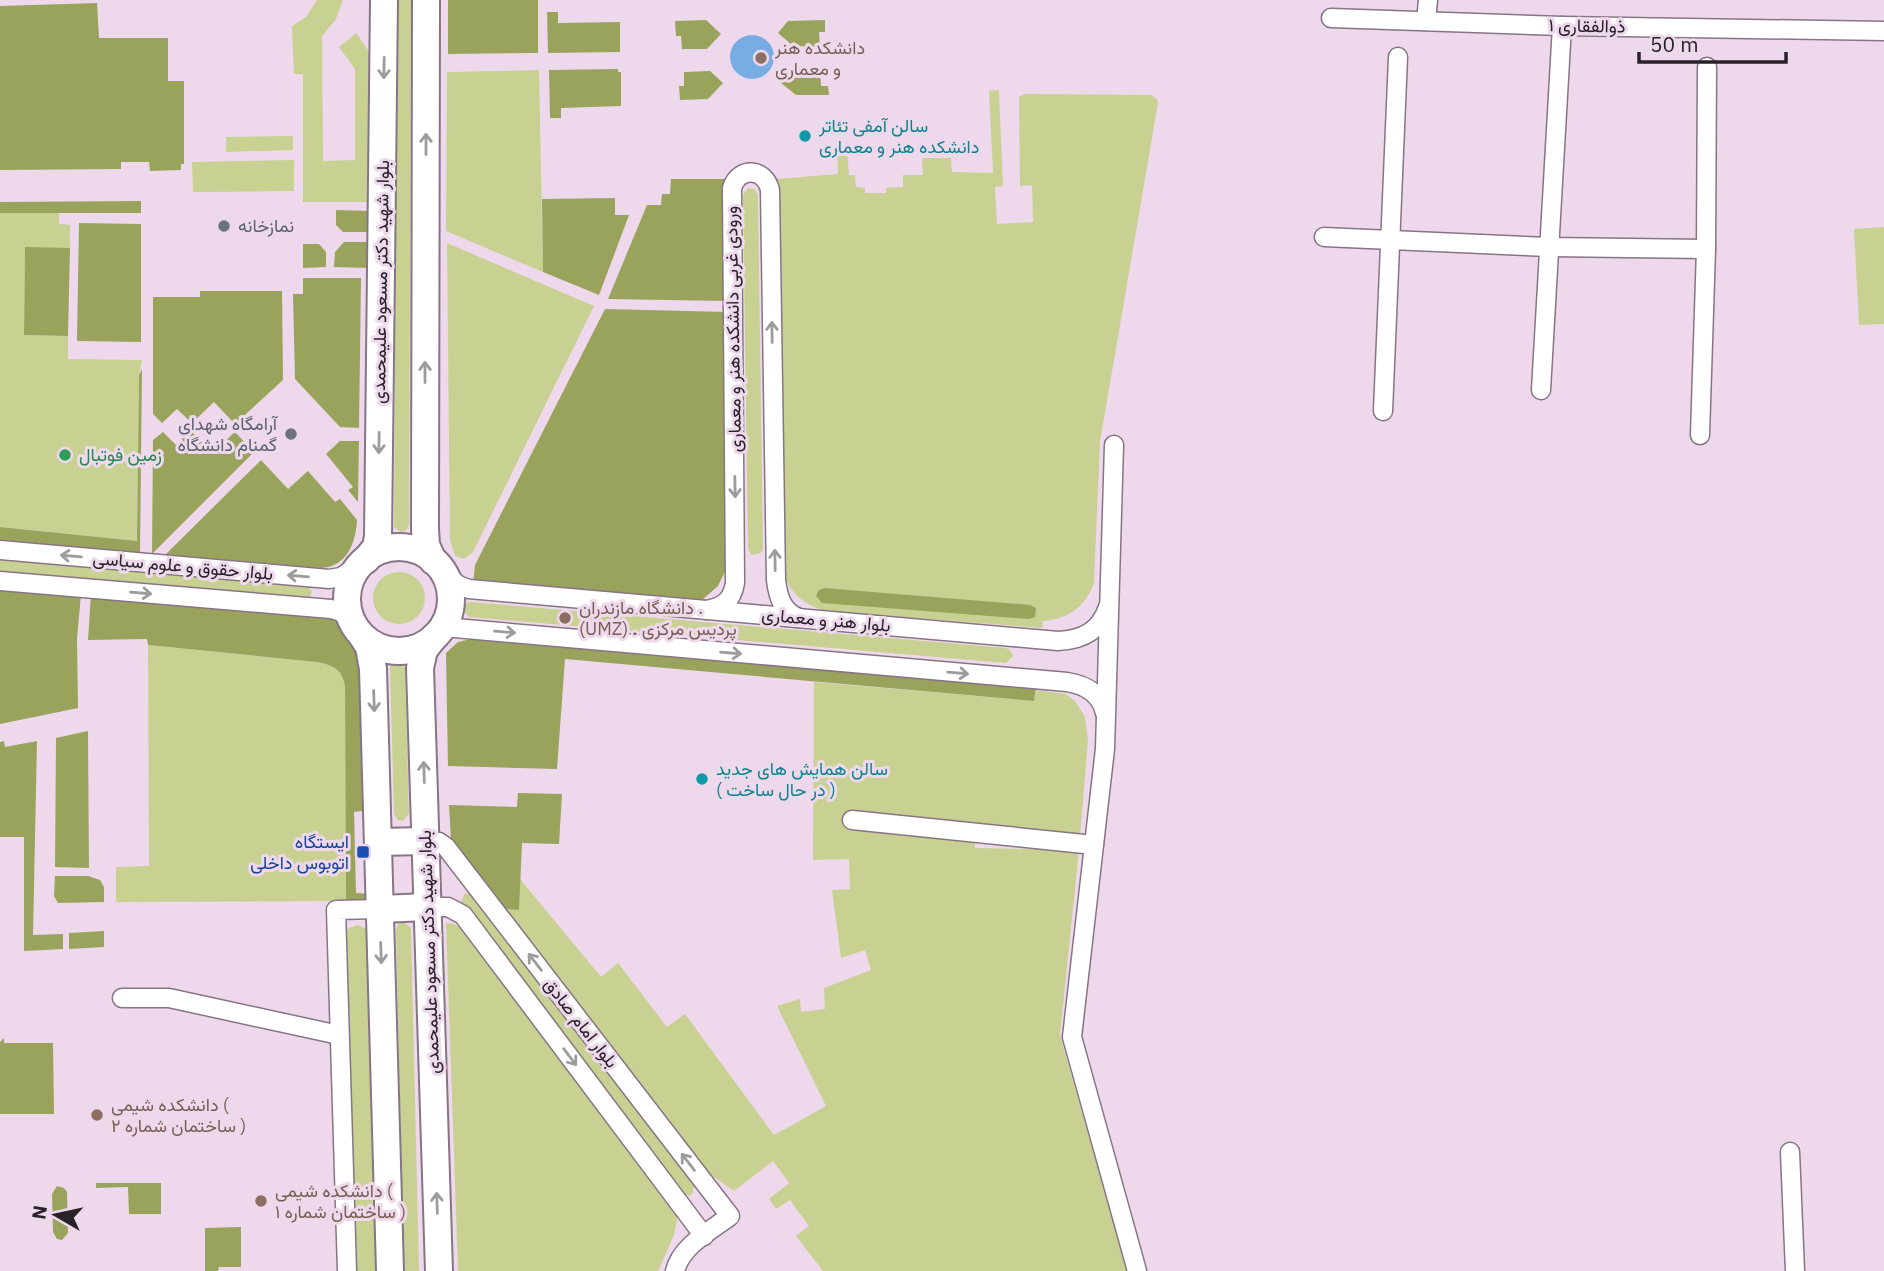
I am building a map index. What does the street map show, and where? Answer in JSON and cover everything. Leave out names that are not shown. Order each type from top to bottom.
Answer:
[{"type":"main road","name":"بلوار شهید دکتر مسعود علیمحمدی","points":[[364,561],[374,550],[379,537],[384,0]]},
{"type":"main road","points":[[359,631],[376,645],[398,651],[414,648],[436,635],[447,618],[450,601],[448,584],[426,545],[425,529],[426,0]]},
{"type":"main road","points":[[390,1271],[373,669],[371,651],[349,611],[348,594],[355,572],[364,561],[380,551],[397,547],[419,551],[437,565]]},
{"type":"main road","name":"بلوار شهید دکتر مسعود علیمحمدی","points":[[436,635],[426,647],[420,668],[439,1271]]},
{"type":"main road","points":[[378,842],[426,841]]},
{"type":"main road","points":[[380,909],[428,907]]},
{"type":"street","points":[[1426,22],[1428,0]]},
{"type":"street","name":"ذوالفقاری ۱","points":[[1331,18],[1562,26],[1884,31]]},
{"type":"street","points":[[1541,390],[1562,26]]},
{"type":"street","points":[[1383,411],[1398,57]]},
{"type":"street","points":[[1700,435],[1706,249],[1707,68]]},
{"type":"street","name":"ورودی غربی دانشکده هنر و معماری","points":[[706,610],[726,604],[735,583],[732,188],[737,177],[755,172],[766,179],[770,190],[776,580],[784,607],[792,616],[799,618]]},
{"type":"street","points":[[1324,237],[1549,247],[1706,249]]},
{"type":"street","points":[[1114,445],[1106,720],[1072,1037],[1137,1271]]},
{"type":"street","name":"بلوار حقوق و علوم سیاسی","points":[[0,550],[329,579],[341,578],[364,561]]},
{"type":"street","name":"بلوار هنر و معماری","points":[[437,565],[458,585],[468,589],[1071,640],[1084,637],[1099,625],[1110,597]]},
{"type":"street","name":"بلوار حقوق و علوم سیاسی","points":[[0,581],[331,609],[341,612],[359,631]]},
{"type":"street","points":[[436,635],[447,628],[455,628],[1067,682],[1081,685],[1093,692],[1102,703],[1106,720]]},
{"type":"street","points":[[852,820],[1094,845]]},
{"type":"street","name":"بلوار امام صادق","points":[[426,841],[439,842],[446,847],[730,1216],[704,1236],[463,915],[448,907],[428,907]]},
{"type":"street","points":[[347,1271],[336,910],[380,909]]},
{"type":"street","points":[[122,998],[169,998],[339,1035]]},
{"type":"street","points":[[1790,1152],[1794,1271]]},
{"type":"street","points":[[675,1271],[684,1252],[704,1236]]},
{"type":"green space","points":[[317,0],[343,0],[336,19],[322,36],[323,161],[355,160],[355,69],[339,47],[356,33],[377,63],[376,202],[303,202],[303,74],[294,74],[292,26],[306,17]]},
{"type":"green space","points":[[397,0],[411,0],[409,525],[406,531],[401,532],[394,527]]},
{"type":"green space","points":[[448,0],[538,0],[538,53],[448,54]]},
{"type":"green space","points":[[97,3],[99,38],[168,38],[168,81],[184,81],[184,164],[181,164],[181,170],[150,171],[149,162],[121,162],[121,169],[0,170],[0,6]]},
{"type":"green space","points":[[547,12],[558,12],[558,23],[620,22],[620,52],[548,53]]},
{"type":"green space","points":[[706,20],[721,34],[707,49],[682,49],[681,36],[676,36],[675,21]]},
{"type":"green space","points":[[825,20],[825,32],[819,32],[820,47],[793,46],[778,33],[788,21]]},
{"type":"green space","points":[[795,68],[820,68],[821,86],[828,86],[829,95],[796,95],[781,83]]},
{"type":"green space","points":[[618,69],[618,72],[621,72],[621,106],[561,108],[561,118],[550,118],[549,70]]},
{"type":"green space","points":[[539,70],[543,272],[446,231],[447,72]]},
{"type":"green space","points":[[710,71],[723,83],[708,99],[680,100],[679,86],[684,86],[684,72]]},
{"type":"green space","points":[[999,90],[1003,186],[995,187],[997,224],[1033,222],[1032,185],[1020,186],[1019,97],[1025,94],[1151,95],[1158,103],[1100,442],[1094,583],[1081,605],[1061,618],[1043,621],[1042,628],[826,611],[816,608],[794,593],[781,560],[777,179],[838,174],[837,147],[847,147],[849,175],[855,175],[856,187],[865,188],[865,193],[886,193],[886,188],[903,187],[903,175],[923,175],[922,158],[951,158],[952,172],[993,173],[989,91]]},
{"type":"green space","points":[[293,136],[293,150],[226,152],[226,137]]},
{"type":"green space","points":[[294,160],[294,191],[193,192],[192,162]]},
{"type":"green space","points":[[671,179],[726,179],[727,301],[608,299],[647,205],[661,205],[662,194],[670,194]]},
{"type":"green space","points":[[748,188],[755,189],[758,195],[763,549],[761,553],[751,555],[748,548],[743,195]]},
{"type":"green space","points":[[615,198],[615,215],[629,215],[599,295],[543,272],[542,199]]},
{"type":"green space","points":[[141,201],[141,213],[0,213],[0,202]]},
{"type":"green space","points":[[336,210],[370,211],[370,232],[343,232],[336,225]]},
{"type":"green space","name":"زمین فوتبال","points":[[0,213],[59,213],[59,224],[70,225],[70,248],[25,248],[24,335],[68,336],[68,359],[142,360],[139,375],[137,541],[0,527]]},
{"type":"green space","points":[[79,223],[141,224],[141,342],[77,341]]},
{"type":"green space","points":[[1884,227],[1884,324],[1859,325],[1854,229]]},
{"type":"green space","points":[[344,242],[369,242],[369,268],[334,267],[335,252]]},
{"type":"green space","points":[[447,243],[594,306],[473,552],[464,559],[455,556],[450,540]]},
{"type":"green space","points":[[303,244],[319,244],[326,252],[326,267],[303,268]]},
{"type":"green space","points":[[25,247],[70,248],[68,336],[24,335]]},
{"type":"green space","points":[[303,278],[361,278],[359,428],[340,427],[295,379],[293,294],[303,294]]},
{"type":"green space","points":[[200,291],[282,291],[283,380],[235,424],[214,402],[192,423],[177,409],[162,423],[153,414],[153,297],[200,297]]},
{"type":"green space","points":[[605,309],[727,312],[728,565],[718,586],[702,600],[473,584],[475,565]]},
{"type":"green space","points":[[142,369],[140,553],[0,540],[0,527],[137,541],[139,375]]},
{"type":"green space","points":[[191,431],[212,453],[235,432],[254,452],[152,554],[153,440],[163,432],[176,445]]},
{"type":"green space","points":[[340,441],[359,441],[358,502],[348,490],[353,487],[326,454]]},
{"type":"green space","points":[[261,460],[288,489],[308,471],[335,502],[340,499],[357,520],[355,537],[344,558],[330,567],[321,568],[165,555]]},
{"type":"green space","points":[[0,558],[309,586],[312,592],[310,597],[304,599],[0,573]]},
{"type":"green space","points":[[399,572],[409,574],[417,580],[423,588],[423,608],[417,616],[409,622],[399,624],[389,622],[381,616],[375,608],[373,598],[375,588],[381,580],[389,574]]},
{"type":"green space","points":[[0,587],[81,594],[77,639],[78,708],[0,724]]},
{"type":"green space","points":[[824,588],[1030,605],[1036,608],[1035,617],[1029,619],[822,603],[816,596],[819,590]]},
{"type":"green space","points":[[91,594],[335,618],[363,644],[370,810],[354,812],[356,893],[372,894],[372,901],[346,901],[345,686],[339,672],[332,666],[317,662],[148,645],[147,639],[88,640]]},
{"type":"green space","points":[[466,603],[1006,648],[1013,656],[1006,663],[469,617],[463,610]]},
{"type":"green space","points":[[483,636],[1036,687],[1034,701],[565,659],[557,769],[448,766],[446,653],[458,642]]},
{"type":"green space","points":[[148,645],[317,662],[332,666],[339,672],[345,686],[346,901],[116,902],[116,867],[149,866]]},
{"type":"green space","points":[[400,661],[405,668],[409,814],[403,821],[398,820],[394,814],[390,668],[393,662]]},
{"type":"green space","points":[[814,682],[1034,701],[1036,690],[1066,694],[1075,701],[1085,717],[1088,741],[1080,836],[876,814],[975,839],[975,848],[1079,850],[1060,1035],[1127,1271],[823,1271],[796,1236],[809,1226],[790,1200],[776,1209],[769,1199],[789,1183],[773,1161],[734,1191],[704,1170],[506,909],[519,909],[520,879],[601,977],[618,963],[667,1027],[685,1014],[774,1135],[826,1106],[777,1006],[800,999],[801,1012],[825,1009],[824,988],[871,970],[865,950],[841,958],[832,890],[850,889],[849,859],[813,860]]},
{"type":"green space","points":[[88,731],[89,868],[55,867],[56,738]]},
{"type":"green space","points":[[4,741],[5,747],[37,741],[33,935],[63,934],[63,949],[24,951],[24,837],[0,837],[0,742]]},
{"type":"green space","points":[[518,793],[562,794],[559,844],[522,843],[519,910],[506,909],[451,840],[449,805],[517,807]]},
{"type":"green space","points":[[55,876],[88,876],[100,880],[104,887],[104,902],[58,903],[54,896]]},
{"type":"green space","points":[[470,893],[694,1184],[693,1193],[689,1196],[682,1193],[461,903],[464,894]]},
{"type":"green space","points":[[404,922],[411,928],[419,1271],[404,1271],[396,929],[399,923]]},
{"type":"green space","points":[[446,923],[455,924],[466,933],[678,1215],[674,1235],[658,1271],[458,1271]]},
{"type":"green space","points":[[358,925],[369,930],[384,1271],[354,1271],[344,934],[349,928]]},
{"type":"green space","points":[[104,931],[104,947],[69,949],[69,933]]},
{"type":"green space","points":[[4,1038],[4,1043],[53,1043],[54,1114],[0,1114],[0,1042]]},
{"type":"green space","points":[[96,1183],[161,1183],[161,1214],[129,1214],[128,1187],[96,1188]]},
{"type":"green space","points":[[57,1186],[67,1192],[68,1233],[62,1240],[57,1239],[53,1232],[52,1194]]},
{"type":"green space","points":[[241,1227],[241,1267],[219,1267],[218,1271],[205,1271],[205,1228]]},
{"type":"water","points":[[752,35],[761,36],[768,41],[773,48],[773,66],[768,73],[761,78],[752,79],[743,78],[736,73],[731,66],[730,57],[731,48],[736,41],[743,36]]},
{"type":"place","name":"دانشکده هنر و معماری","points":[[761,58]]},
{"type":"place","name":"سالن آمفی تئاتر دانشکده هنر و معماری","points":[[805,136]]},
{"type":"place","name":"نمازخانه","points":[[224,226]]},
{"type":"place","name":"آرامگاه شهدای گمنام دانشگاه","points":[[291,434]]},
{"type":"place","name":"زمین فوتبال","points":[[65,455]]},
{"type":"place","name":"دانشگاه مازندران . (UMZ) . پردیس مرکزی","points":[[565,618]]},
{"type":"place","name":"سالن همایش های جدید ( در حال ساخت )","points":[[702,779]]},
{"type":"place","name":"ایستگاه اتوبوس داخلی","points":[[363,852]]},
{"type":"place","name":"دانشکده شیمی ( ساختمان شماره ۲ )","points":[[97,1115]]},
{"type":"place","name":"دانشکده شیمی ( ساختمان شماره ۱ )","points":[[261,1201]]}]
